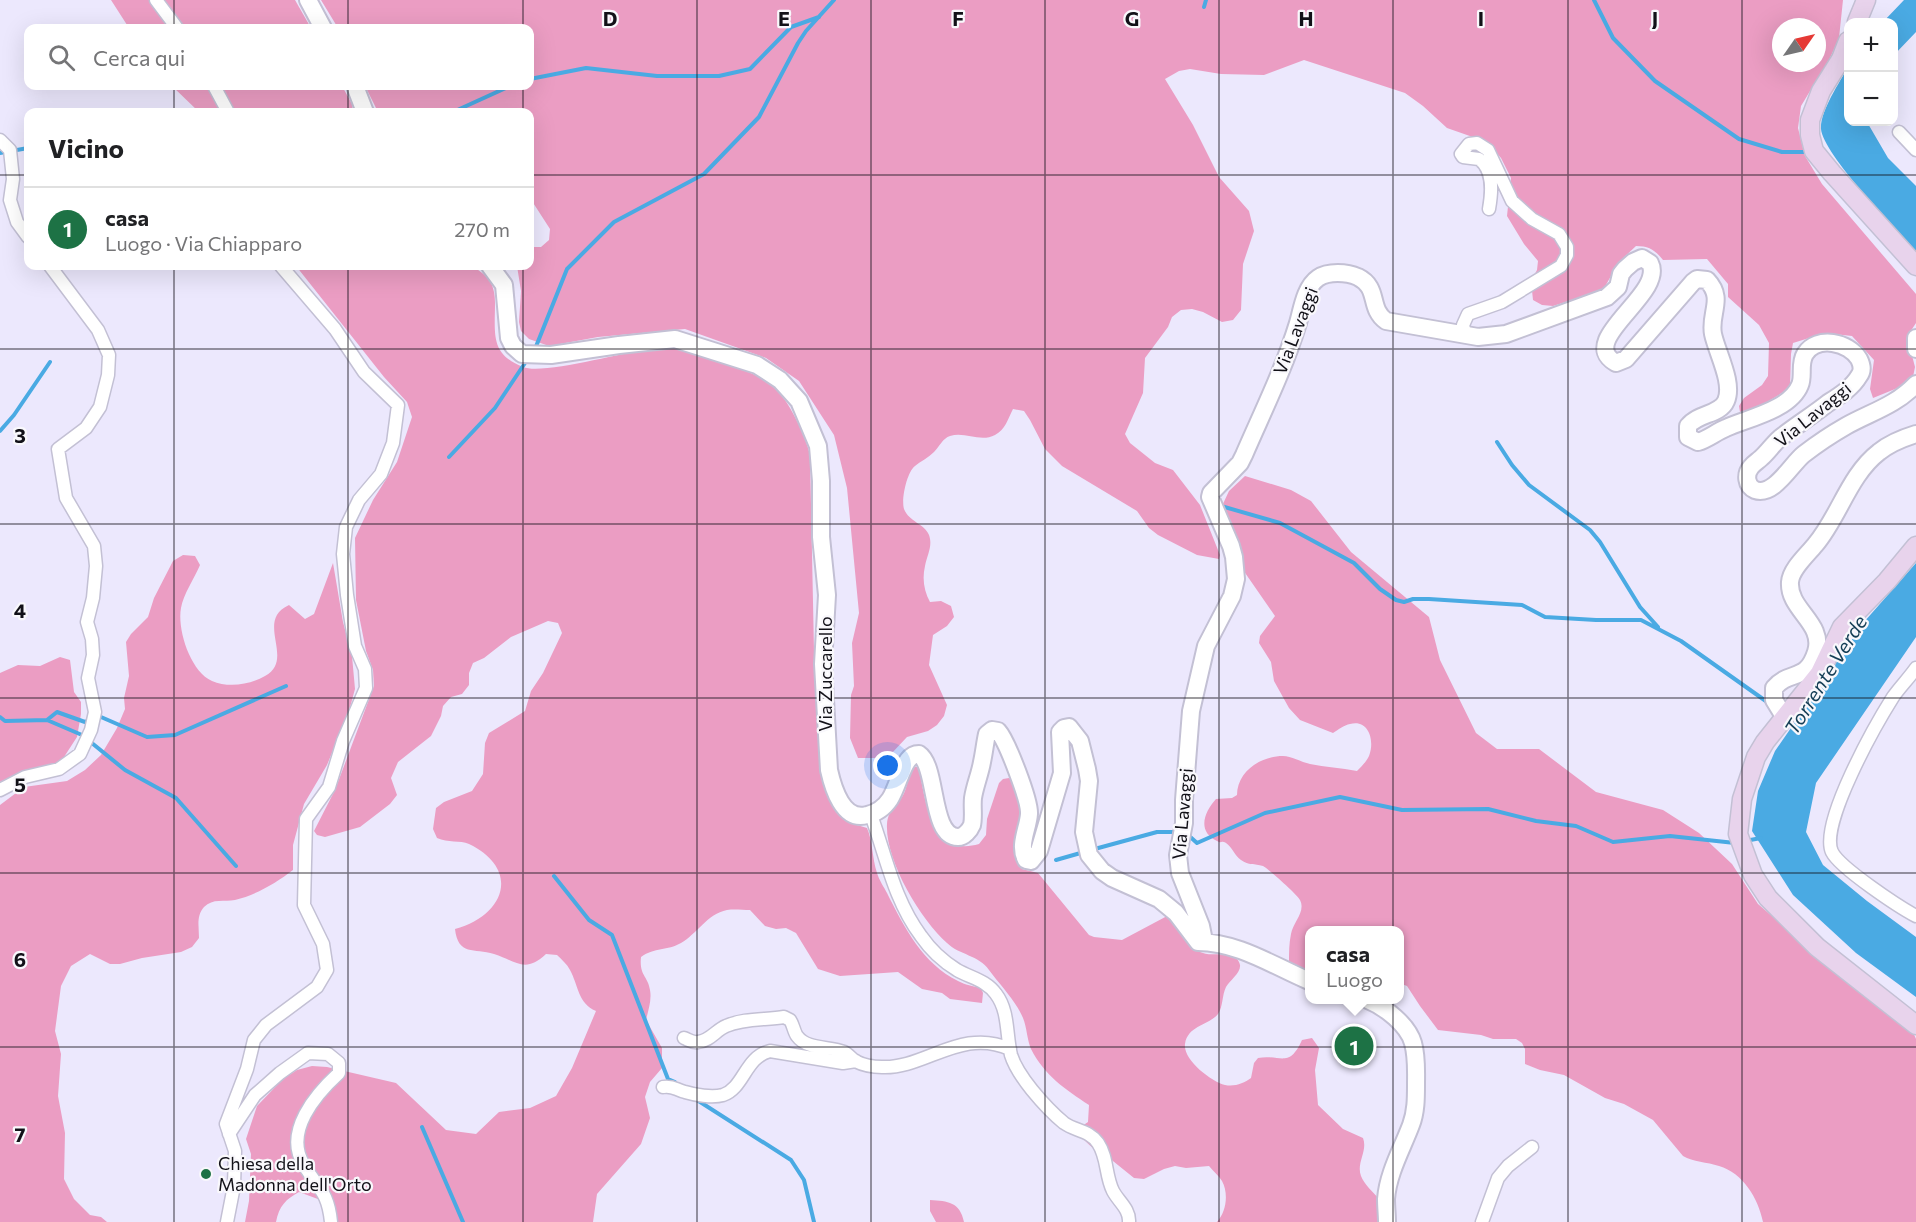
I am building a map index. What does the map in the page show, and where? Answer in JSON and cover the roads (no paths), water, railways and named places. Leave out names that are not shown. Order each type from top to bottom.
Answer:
[{"type":"main road","points":[[1859,18],[1866,0]]},
{"type":"main road","points":[[1844,51],[1821,91],[1810,120],[1810,135],[1815,151],[1916,266]]},
{"type":"main road","points":[[1916,546],[1887,581],[1842,627],[1820,673],[1756,757],[1742,799],[1738,834],[1753,875],[1768,898],[1817,947],[1916,1025]]},
{"type":"street","points":[[156,0],[174,24]]},
{"type":"street","points":[[308,0],[321,24]]},
{"type":"street","points":[[216,90],[226,108]]},
{"type":"street","points":[[357,90],[363,108]]},
{"type":"street","points":[[1899,132],[1916,150]]},
{"type":"street","points":[[0,140],[10,150],[13,180],[10,200],[17,222],[24,232]]},
{"type":"street","points":[[1465,334],[1463,325],[1468,314],[1502,302],[1527,285],[1556,270],[1565,262],[1567,255],[1567,247],[1559,234],[1532,219],[1515,204],[1488,150],[1477,143],[1468,144],[1462,150],[1463,157],[1479,159],[1488,168],[1491,189],[1489,209]]},
{"type":"street","name":"Via Lavaggi","points":[[1204,941],[1202,926],[1178,864],[1191,711],[1206,646],[1232,596],[1236,579],[1231,546],[1210,497],[1211,493],[1240,463],[1286,361],[1307,292],[1317,278],[1331,273],[1349,274],[1369,285],[1373,291],[1377,311],[1386,321],[1478,337],[1506,333],[1607,297],[1618,287],[1625,269],[1642,258],[1653,268],[1652,276],[1637,300],[1610,333],[1604,346],[1605,353],[1616,363],[1622,362],[1693,282],[1697,279],[1707,280],[1716,296],[1712,327],[1728,385],[1728,393],[1724,405],[1718,410],[1697,417],[1688,426],[1688,437],[1698,442],[1778,406],[1794,394],[1800,384],[1804,355],[1810,348],[1819,344],[1830,342],[1845,347],[1856,354],[1862,363],[1860,376],[1846,390],[1780,439],[1751,466],[1748,481],[1751,488],[1761,491],[1784,477],[1798,458],[1806,452],[1846,426],[1881,411],[1916,384]]},
{"type":"street","points":[[0,790],[25,777],[59,769],[80,754],[91,730],[95,712],[88,678],[93,655],[92,639],[87,622],[93,598],[96,566],[94,546],[66,498],[58,449],[86,428],[100,407],[108,375],[109,355],[98,330],[53,270]]},
{"type":"street","points":[[227,1222],[234,1186],[235,1151],[226,1124],[247,1069],[254,1040],[266,1025],[317,987],[327,970],[323,945],[304,905],[306,819],[329,787],[343,741],[366,688],[365,669],[356,646],[346,595],[343,554],[346,527],[359,500],[381,474],[393,443],[398,405],[364,372],[335,329],[284,270]]},
{"type":"street","name":"Via Zuccarello","points":[[493,270],[504,285],[509,338],[513,346],[522,354],[551,355],[675,339],[757,365],[780,380],[799,401],[818,446],[821,482],[821,537],[827,595],[823,664],[829,770],[833,788],[847,810],[855,816],[871,815]]},
{"type":"street","points":[[1916,338],[1916,349]]},
{"type":"street","points":[[1785,718],[1774,700],[1774,688],[1782,680],[1801,674],[1807,669],[1817,650],[1814,628],[1795,604],[1791,595],[1791,574],[1824,534],[1855,480],[1878,452],[1900,439],[1916,434]]},
{"type":"street","points":[[1916,668],[1894,696],[1861,754],[1839,803],[1829,841],[1834,856],[1867,884],[1916,916]]},
{"type":"street","points":[[1073,1138],[1065,1124],[1029,1086],[1015,1065],[1010,1049],[1006,1018],[997,995],[985,983],[958,971],[940,956],[921,936],[903,907],[888,870],[871,815],[886,804],[902,775],[906,761],[914,754],[919,753],[925,757],[930,768],[935,804],[944,826],[949,833],[958,837],[969,831],[972,823],[973,798],[987,734],[992,730],[998,731],[1005,743],[1030,812],[1023,846],[1026,860],[1031,861],[1039,851],[1062,773],[1060,732],[1069,727],[1080,741],[1089,781],[1084,832],[1089,855],[1102,871],[1112,878],[1159,899],[1176,913],[1194,939],[1201,943],[1204,941],[1227,945],[1253,954],[1305,979]]},
{"type":"street","points":[[1376,1004],[1387,1011],[1404,1028],[1413,1041],[1416,1057],[1415,1108],[1386,1198],[1387,1222]]},
{"type":"street","points":[[684,1038],[700,1042],[707,1040],[725,1026],[784,1017],[790,1020],[797,1036],[806,1043],[844,1052],[856,1061]]},
{"type":"street","points":[[663,1087],[670,1086],[683,1092],[722,1096],[737,1084],[756,1058],[770,1051],[843,1063],[856,1061],[884,1068],[908,1063],[945,1049],[987,1042],[1010,1049]]},
{"type":"street","points":[[230,1134],[255,1095],[308,1053],[328,1054],[339,1063],[339,1072],[320,1090],[304,1116],[296,1142],[303,1163],[323,1189],[330,1206],[331,1222]]},
{"type":"street","points":[[1065,1124],[1084,1131],[1100,1146],[1107,1165],[1111,1187],[1129,1214],[1130,1222]]},
{"type":"street","points":[[1482,1222],[1498,1178],[1508,1166],[1532,1146]]},
{"type":"water","points":[[1904,0],[1916,0],[1916,32],[1898,51],[1898,18],[1887,18]]},
{"type":"water","points":[[1844,74],[1844,126],[1869,126],[1888,158],[1916,186],[1916,253],[1847,173],[1825,141],[1821,129],[1831,97]]},
{"type":"water","points":[[1916,563],[1916,637],[1816,783],[1806,832],[1823,865],[1916,937],[1916,997],[1856,953],[1793,895],[1752,831],[1758,791],[1775,751],[1864,622]]},
{"type":"waterway","points":[[535,349],[567,269],[614,222],[704,174],[759,117],[798,43],[834,0]]},
{"type":"waterway","points":[[1204,7],[1206,0]]},
{"type":"waterway","points":[[1594,0],[1613,38],[1655,81],[1739,139],[1782,152],[1807,152]]},
{"type":"waterway","points":[[534,78],[586,68],[657,76],[719,76],[750,69],[791,27],[819,17]]},
{"type":"waterway","points":[[462,108],[501,90]]},
{"type":"waterway","points":[[0,153],[24,149]]},
{"type":"waterway","points":[[449,457],[495,408],[527,360]]},
{"type":"waterway","points":[[0,431],[14,415],[50,362]]},
{"type":"waterway","points":[[1497,442],[1529,485],[1590,530],[1600,542],[1640,607],[1658,627]]},
{"type":"waterway","points":[[1221,506],[1280,523],[1354,563],[1380,589],[1396,600],[1404,602],[1413,599],[1429,599],[1522,605],[1545,617],[1641,620],[1681,641],[1770,704]]},
{"type":"waterway","points":[[47,720],[57,712],[85,722],[101,717],[147,737],[175,735],[286,686]]},
{"type":"waterway","points":[[0,717],[5,721],[47,720],[82,735],[125,770],[176,798],[236,866]]},
{"type":"waterway","points":[[1187,834],[1197,843],[1265,813],[1340,797],[1402,810],[1488,809],[1536,821],[1576,826],[1613,842],[1670,836],[1735,843]]},
{"type":"waterway","points":[[1091,850],[1157,832],[1177,832]]},
{"type":"waterway","points":[[1745,841],[1761,838]]},
{"type":"waterway","points":[[1056,860],[1084,852]]},
{"type":"waterway","points":[[554,876],[589,920],[612,935],[668,1079],[675,1082]]},
{"type":"waterway","points":[[697,1100],[791,1160],[804,1180],[814,1222]]},
{"type":"waterway","points":[[422,1127],[463,1222]]},
{"type":"place","name":"casa","points":[[1354,1046]]},
{"type":"place","name":"Chiesa della Madonna dell'Orto","points":[[206,1174]]},
{"type":"water label","name":"Torrente Verde","points":[[1826,675]]}]
